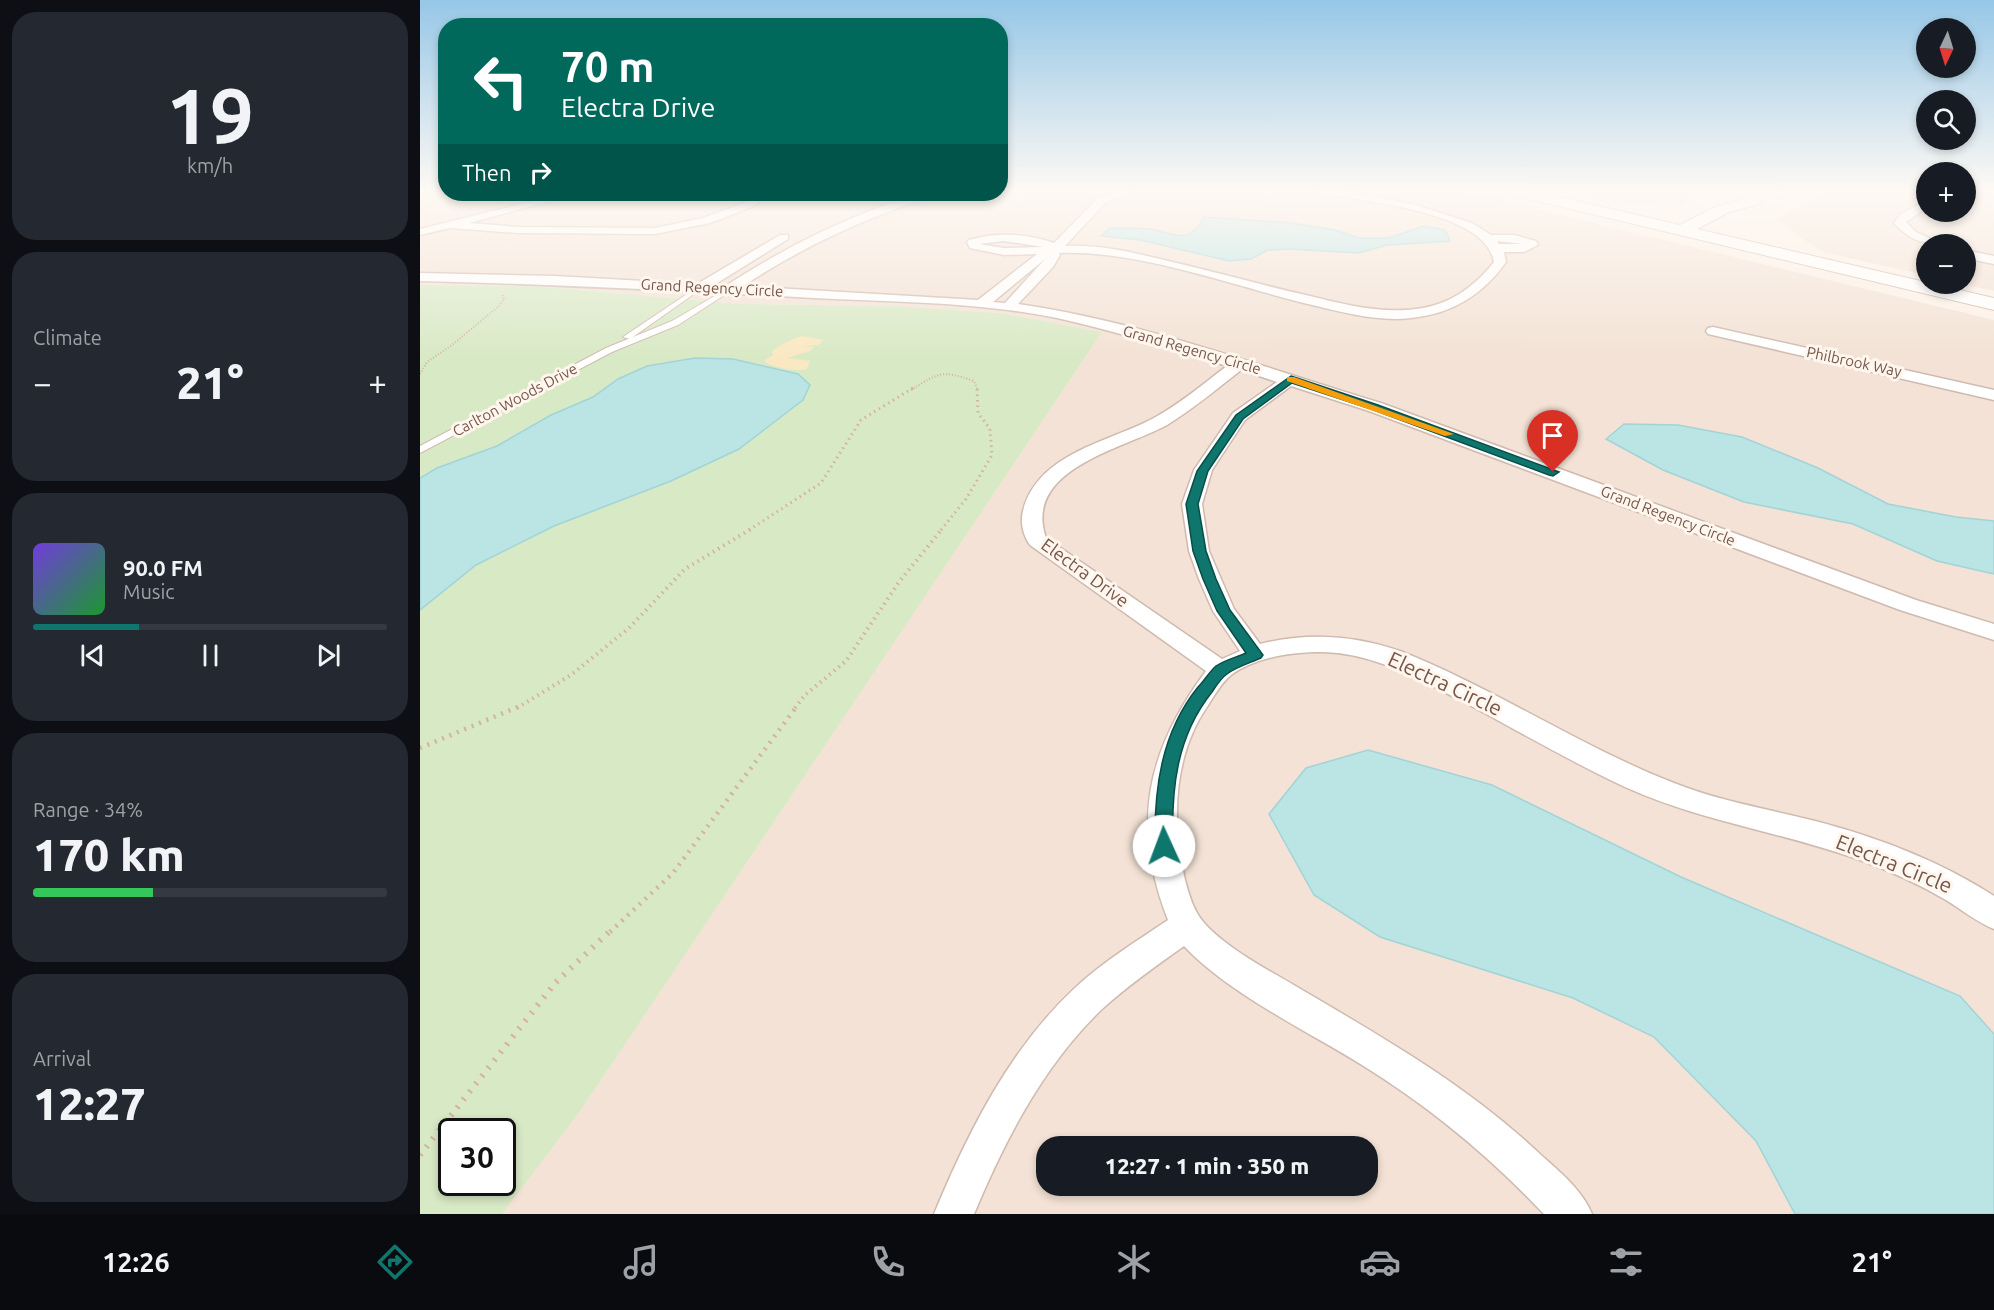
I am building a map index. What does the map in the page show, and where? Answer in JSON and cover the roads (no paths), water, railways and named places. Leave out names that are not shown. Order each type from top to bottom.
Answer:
[{"type":"street","name":"Carlton Woods Drive","points":[[699,288],[768,246]]},
{"type":"street","name":"Carlton Woods Drive","points":[[730,289],[799,246]]},
{"type":"street","points":[[974,246],[982,249],[1034,251],[1056,248],[1114,253],[1322,303],[1394,315],[1401,323],[1424,321],[1488,280],[1500,262],[1494,246]]},
{"type":"street","points":[[1051,246],[1056,248]]},
{"type":"street","points":[[982,304],[1031,263],[1058,246]]},
{"type":"street","points":[[1745,246],[1994,304]]},
{"type":"street","points":[[1008,307],[1049,264],[1056,248]]},
{"type":"street","points":[[1976,256],[1994,260]]},
{"type":"street","name":"Grand Regency Circle","points":[[420,277],[555,280],[730,289],[982,304],[1056,314],[1147,336],[1375,407],[1908,604],[1994,632]]},
{"type":"street","name":"Philbrook Way","points":[[1713,331],[1994,395]]},
{"type":"street","name":"Electra Drive","points":[[1221,670],[1037,541],[1031,519],[1038,495],[1054,475],[1085,455],[1159,423],[1240,364]]},
{"type":"street","points":[[1256,655],[1224,611],[1210,579],[1199,551],[1192,504],[1203,471],[1239,417],[1291,379]]},
{"type":"street","name":"Electra Circle","points":[[1186,926],[1172,885],[1164,846],[1163,808],[1168,771],[1177,737],[1192,705],[1221,670],[1275,648],[1307,644],[1341,644],[1371,650],[1401,660],[1634,780],[1687,800],[1838,840],[1900,862],[1961,891],[1994,914]]},
{"type":"street","points":[[954,1214],[977,1158],[1009,1100],[1039,1055],[1077,1010],[1121,971],[1186,926],[1237,970],[1404,1070],[1468,1114],[1521,1161],[1572,1214]]},
{"type":"lane","name":"Carlton Woods Drive","points":[[609,350],[699,288]]},
{"type":"lane","name":"Carlton Woods Drive","points":[[420,450],[609,350],[675,323],[730,289]]},
{"type":"water","points":[[1165,246],[1385,246],[1359,253],[1268,250],[1251,259],[1229,261]]},
{"type":"water","points":[[695,358],[733,359],[798,374],[810,385],[803,400],[739,449],[671,481],[554,526],[476,565],[420,610],[420,478],[437,468],[497,446],[551,415],[593,397],[618,379],[647,366]]},
{"type":"water","points":[[1624,424],[1678,425],[1742,437],[1818,468],[1888,504],[1956,517],[1994,521],[1994,574],[1937,561],[1853,524],[1744,502],[1663,470],[1606,439]]},
{"type":"water","points":[[1368,750],[1492,785],[1681,877],[1960,996],[1994,1034],[1994,1214],[1795,1214],[1756,1141],[1654,1037],[1573,998],[1380,937],[1314,895],[1269,814],[1306,768]]}]
